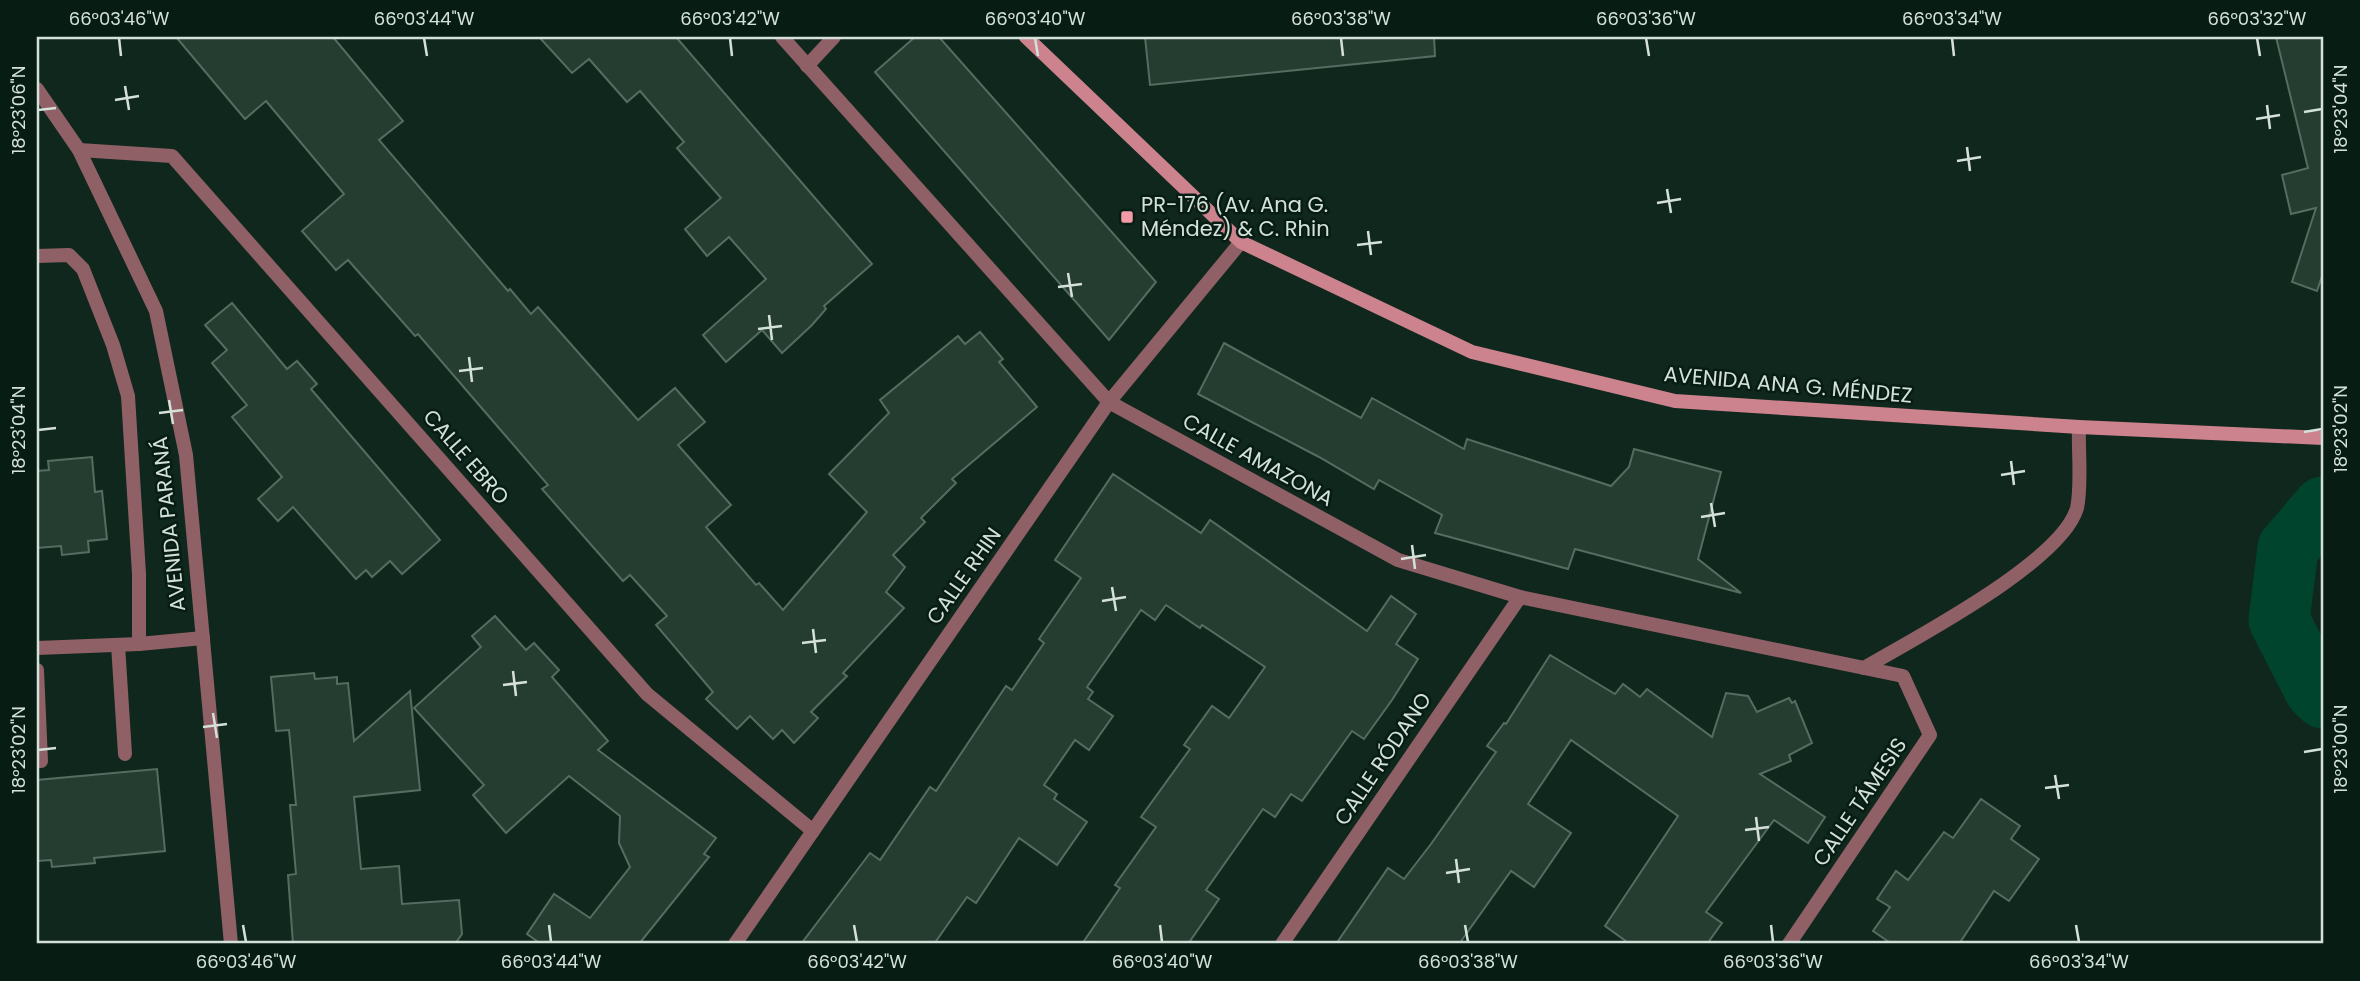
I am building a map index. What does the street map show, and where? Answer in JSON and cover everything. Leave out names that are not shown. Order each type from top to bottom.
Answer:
[{"type":"main road","name":"AVENIDA ANA G. MÉNDEZ","points":[[1026,37],[1241,242],[1472,352],[1675,401],[2079,427],[2323,438]]},
{"type":"street","name":"CALLE AMAZONA","points":[[782,37],[1109,402],[1398,560],[1520,597],[1864,668]]},
{"type":"street","points":[[807,66],[834,37]]},
{"type":"street","name":"AVENIDA PARANÁ","points":[[37,89],[79,150],[156,311],[186,455],[231,944]]},
{"type":"street","name":"CALLE EBRO","points":[[79,150],[172,156],[647,694],[813,831]]},
{"type":"street","name":"CALLE RHIN","points":[[734,944],[1109,402],[1241,242]]},
{"type":"street","points":[[37,256],[69,255],[83,269],[113,345],[128,396],[139,574],[139,644]]},
{"type":"street","points":[[1864,668],[1988,595],[2059,538],[2077,508],[2079,427]]},
{"type":"street","name":"CALLE RÓDANO","points":[[1282,944],[1520,597]]},
{"type":"street","points":[[37,648],[139,644],[203,638]]},
{"type":"street","points":[[118,645],[125,754]]},
{"type":"street","name":"CALLE TÁMESIS","points":[[1789,944],[1930,735],[1903,676],[1864,668]]},
{"type":"street","points":[[37,670],[41,761]]},
{"type":"building","points":[[176,37],[333,37],[403,121],[379,140],[508,291],[510,289],[531,314],[538,307],[638,420],[675,388],[705,422],[678,445],[731,505],[706,527],[756,585],[759,583],[783,610],[867,512],[829,474],[889,413],[880,400],[958,336],[965,344],[980,332],[1003,359],[999,362],[1037,407],[952,479],[956,483],[921,518],[925,522],[893,555],[905,567],[886,592],[904,608],[843,673],[847,676],[811,712],[818,718],[794,743],[782,730],[773,739],[750,716],[737,729],[706,699],[713,692],[656,625],[667,616],[630,575],[623,581],[542,489],[548,485],[418,334],[415,336],[348,260],[336,270],[302,231],[344,194],[266,101],[245,119]]},
{"type":"building","points":[[539,37],[676,37],[872,264],[824,306],[826,309],[812,325],[782,353],[762,330],[726,362],[703,335],[766,279],[729,237],[707,256],[685,229],[721,198],[677,148],[684,142],[640,91],[627,102],[589,59],[572,73]]},
{"type":"building","points":[[915,37],[939,37],[1156,282],[1109,340],[875,72]]},
{"type":"building","points":[[1145,37],[1434,37],[1435,56],[1150,85]]},
{"type":"building","points":[[2276,37],[2323,37],[2323,273],[2317,291],[2292,282],[2316,208],[2291,214],[2282,175],[2308,168]]},
{"type":"building","points":[[232,303],[287,369],[297,361],[317,384],[311,389],[440,540],[402,574],[390,561],[372,577],[366,570],[356,579],[293,507],[278,521],[258,499],[282,477],[232,417],[247,405],[212,363],[227,350],[205,325]]},
{"type":"building","points":[[1224,343],[1361,418],[1372,398],[1464,449],[1467,439],[1611,486],[1629,467],[1634,449],[1721,472],[1698,559],[1741,593],[1575,549],[1568,569],[1435,533],[1442,515],[1379,480],[1374,489],[1198,394]]},
{"type":"building","points":[[92,457],[95,492],[102,491],[107,539],[88,541],[89,552],[62,555],[61,546],[37,548],[37,471],[49,470],[48,461]]},
{"type":"building","points":[[1113,474],[1201,533],[1210,520],[1367,631],[1391,596],[1416,614],[1396,644],[1418,659],[1392,700],[1364,739],[1352,731],[1302,801],[1291,794],[1275,817],[1263,809],[1206,890],[1219,899],[1188,944],[1082,944],[1120,888],[1115,885],[1156,827],[1141,817],[1190,749],[1184,745],[1212,706],[1229,718],[1265,667],[1202,625],[1200,628],[1166,605],[1155,620],[1141,610],[1087,687],[1093,692],[1088,699],[1113,716],[1089,750],[1075,740],[1044,785],[1057,794],[1054,799],[1087,822],[1057,865],[1019,838],[976,903],[967,897],[934,944],[801,944],[870,853],[880,860],[930,787],[936,791],[1006,686],[1012,690],[1044,643],[1039,639],[1081,578],[1055,560]]},
{"type":"building","points":[[495,616],[526,650],[534,643],[559,670],[552,677],[608,741],[598,750],[716,838],[704,854],[709,857],[639,944],[541,944],[527,934],[554,894],[590,918],[630,867],[619,843],[620,816],[569,776],[506,833],[473,795],[484,785],[414,708],[481,647],[472,636]]},
{"type":"building","points":[[1550,655],[1615,694],[1623,684],[1640,697],[1647,689],[1712,737],[1726,693],[1748,696],[1757,712],[1789,698],[1792,703],[1795,701],[1812,743],[1789,755],[1791,761],[1760,774],[1825,817],[1808,843],[1774,820],[1706,912],[1722,923],[1707,944],[1630,944],[1605,926],[1678,816],[1571,740],[1528,804],[1571,833],[1534,887],[1511,871],[1459,944],[1336,944],[1388,868],[1404,879],[1431,844],[1496,752],[1487,746],[1504,723],[1506,724]]},
{"type":"building","points":[[314,673],[315,679],[337,677],[337,684],[348,683],[354,741],[410,691],[420,790],[354,797],[361,869],[399,866],[402,904],[459,900],[462,934],[455,944],[293,944],[288,875],[296,874],[290,805],[296,805],[289,730],[276,731],[271,677]]},
{"type":"building","points":[[157,769],[165,851],[94,858],[95,863],[52,867],[51,860],[37,861],[37,780]]},
{"type":"building","points":[[1981,799],[2020,826],[2011,839],[2039,859],[2009,901],[1994,891],[1959,944],[1892,944],[1873,931],[1890,907],[1877,899],[1896,871],[1908,880],[1944,832],[1953,838]]},
{"type":"waterway","points":[[2323,507],[2288,548],[2279,620],[2315,690],[2323,698]]},
{"type":"place","name":"PR-176 (Av. Ana G. Méndez) & C. Rhin","points":[[1127,217]]}]
